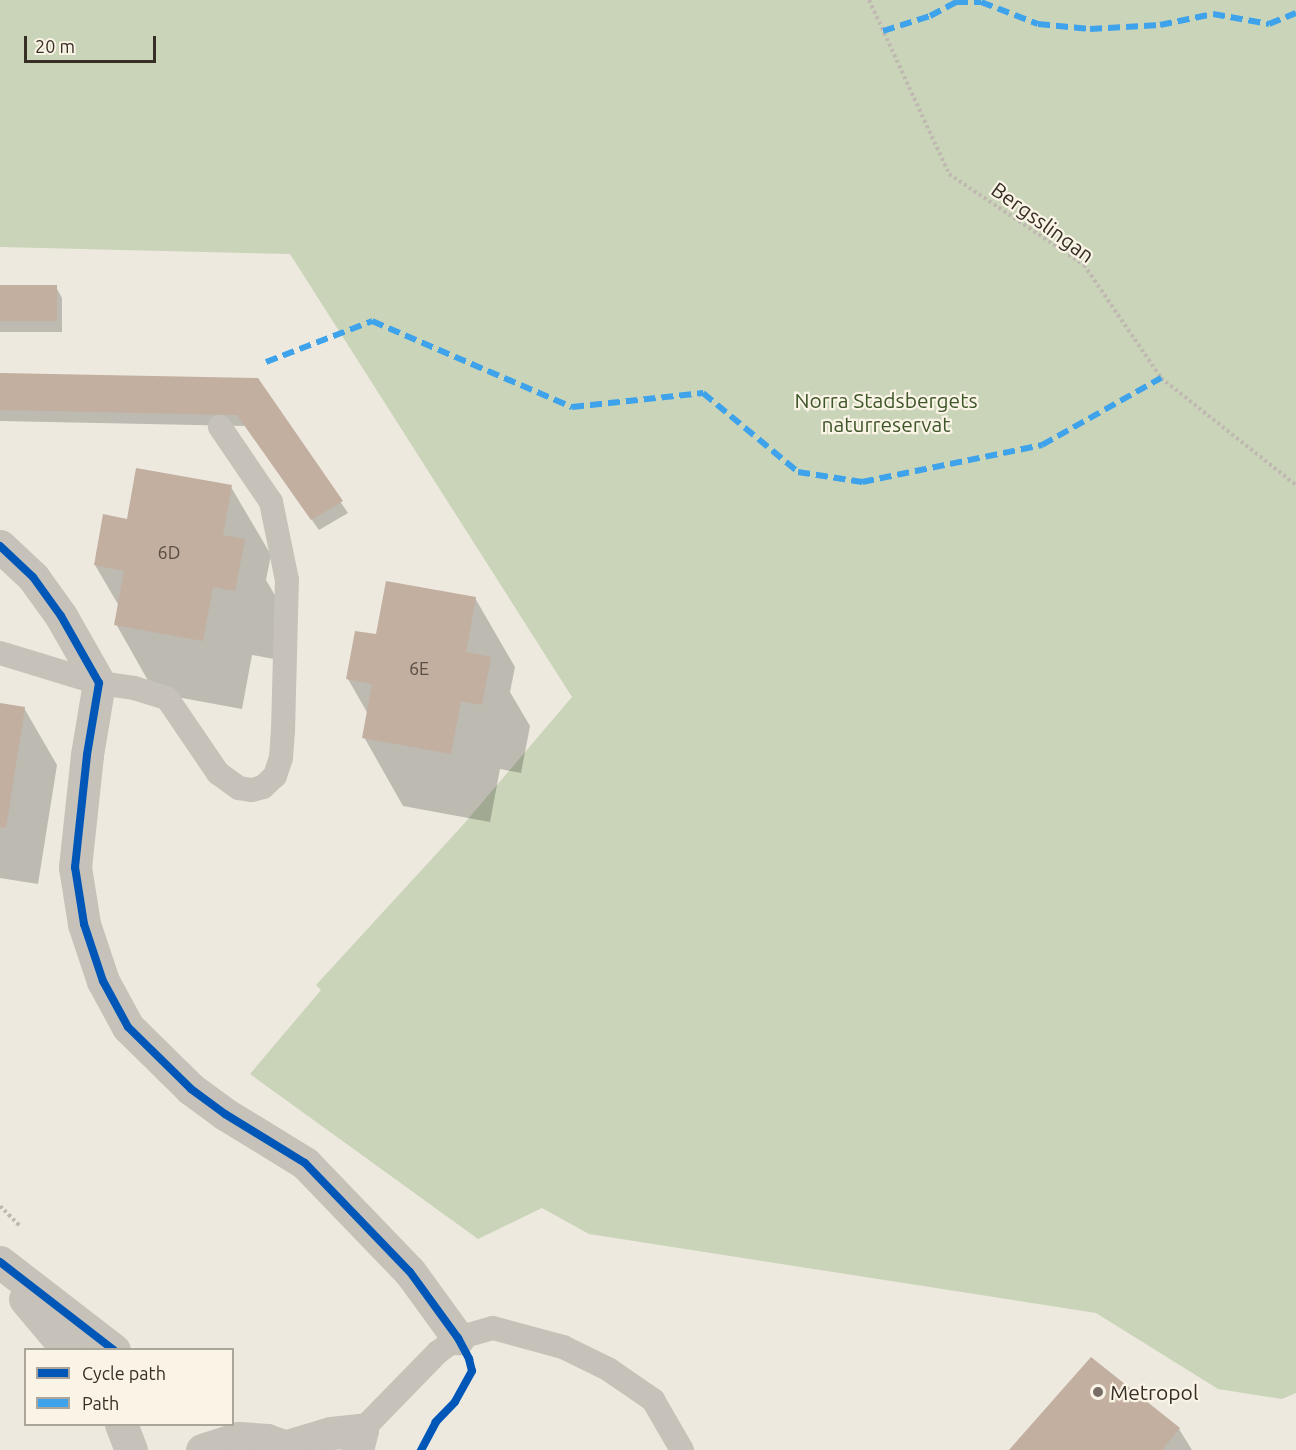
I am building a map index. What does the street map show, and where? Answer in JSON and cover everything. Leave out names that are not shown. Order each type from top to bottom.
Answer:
[{"type":"street","points":[[0,546],[33,577],[54,606],[99,683],[87,755],[75,867],[84,924],[103,981],[128,1027],[190,1089],[225,1114],[305,1163],[410,1272],[458,1338]]},
{"type":"street","points":[[0,1262],[111,1348]]},
{"type":"street","points":[[0,1270],[66,1348]]},
{"type":"street","points":[[121,1426],[131,1450]]},
{"type":"street","points":[[202,1450],[229,1431],[290,1448],[331,1433],[359,1440]]},
{"type":"lane","points":[[0,652],[99,683],[134,688],[167,698],[218,773],[239,788],[252,790],[263,787],[274,776],[281,758],[283,731],[287,580],[271,502],[220,427]]},
{"type":"lane","points":[[359,1440],[438,1352],[458,1338],[493,1328],[519,1333],[581,1356],[608,1370],[653,1400],[682,1450]]},
{"type":"green space","name":"Norra Stadsbergets naturreservat","points":[[0,0],[1296,0],[1296,1393],[1282,1399],[1218,1389],[1096,1313],[589,1234],[542,1208],[478,1239],[250,1074],[321,990],[316,985],[462,826],[572,697],[290,254],[0,247]]},
{"type":"building","points":[[0,285],[57,285],[57,321],[0,321]]},
{"type":"building","points":[[0,373],[258,378],[343,501],[311,520],[237,415],[0,410]]},
{"type":"building","points":[[136,468],[232,485],[223,535],[245,539],[235,591],[213,587],[203,641],[114,625],[124,571],[94,565],[103,514],[127,519]]},
{"type":"building","points":[[386,581],[476,597],[466,652],[491,657],[482,705],[461,701],[451,754],[362,738],[372,684],[346,679],[355,631],[376,634]]},
{"type":"building","points":[[0,703],[25,707],[6,828],[0,827]]},
{"type":"building","name":"Metropol","points":[[1091,1357],[1180,1428],[1162,1450],[1009,1450]]},
{"type":"marked path","points":[[883,31],[930,16],[956,2],[981,2],[1038,24],[1090,29],[1160,25],[1213,14],[1269,24],[1296,13]]},
{"type":"marked path","points":[[266,362],[372,321],[572,407],[703,393],[798,472],[862,482],[1042,445],[1161,378]]},
{"type":"cycle path","points":[[0,546],[33,577],[61,616],[99,683],[87,755],[75,867],[84,924],[103,981],[128,1027],[191,1089],[225,1114],[305,1163],[410,1272],[458,1338],[469,1359],[472,1371],[455,1402],[436,1422],[421,1450]]},
{"type":"cycle path","points":[[0,1262],[111,1348]]},
{"type":"place","name":"Metropol","points":[[1098,1392]]}]
